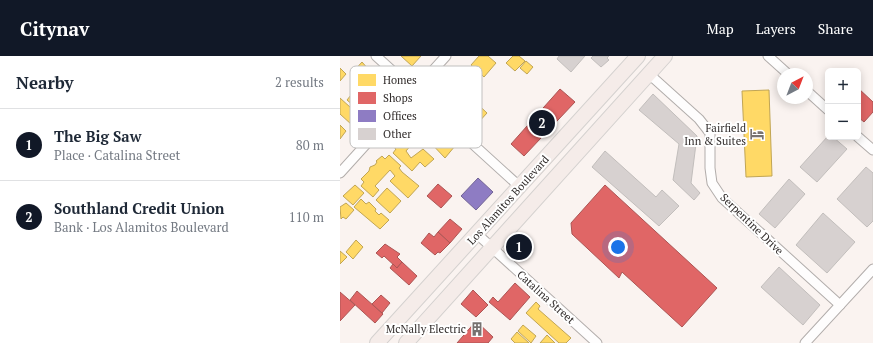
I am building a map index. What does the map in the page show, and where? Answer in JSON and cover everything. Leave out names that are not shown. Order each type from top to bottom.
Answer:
[{"type":"main road","name":"Los Alamitos Boulevard","points":[[377,343],[638,56]]},
{"type":"main road","name":"Los Alamitos Boulevard","points":[[406,343],[665,56]]},
{"type":"street","points":[[376,56],[387,66]]},
{"type":"street","points":[[437,66],[446,56]]},
{"type":"street","points":[[768,56],[781,68]]},
{"type":"street","name":"Serpentine Drive","points":[[649,74],[699,119],[710,133],[710,168],[712,183],[722,198],[840,305]]},
{"type":"street","points":[[813,96],[825,107]]},
{"type":"street","points":[[861,140],[873,150]]},
{"type":"street","points":[[340,173],[363,148]]},
{"type":"street","points":[[478,148],[520,186]]},
{"type":"street","name":"Catalina Street","points":[[477,234],[597,343]]},
{"type":"street","points":[[805,343],[873,269]]},
{"type":"building: Homes","points":[[401,56],[421,56],[412,66]]},
{"type":"building: Homes","points":[[479,56],[488,56],[496,63],[484,77],[482,75],[482,66],[471,65]]},
{"type":"building: Homes","points":[[513,56],[519,56],[525,61],[515,71],[506,63]]},
{"type":"building: Homes","points":[[526,61],[533,67],[527,74],[520,68]]},
{"type":"building: Homes","points":[[362,62],[366,66],[358,66]]},
{"type":"building: Homes","points":[[340,68],[346,74],[340,81]]},
{"type":"building: Homes","name":"Fairfield Inn & Suites","points":[[769,90],[772,176],[746,177],[742,91]]},
{"type":"building: Homes","points":[[340,98],[350,107],[350,123],[340,114]]},
{"type":"building: Homes","points":[[482,108],[487,113],[482,118]]},
{"type":"building: Homes","points":[[340,125],[346,131],[340,139]]},
{"type":"building: Homes","points":[[395,148],[409,148],[406,151],[411,158],[423,149],[434,159],[425,167],[420,162],[412,171],[393,153],[396,149]]},
{"type":"building: Homes","points":[[436,148],[453,148],[445,158]]},
{"type":"building: Homes","points":[[389,155],[401,166],[399,168],[402,172],[419,186],[408,198],[390,181],[395,176],[390,170],[375,186],[379,190],[373,197],[361,186],[364,182],[361,179],[369,171],[370,167],[375,165],[377,162],[376,161],[382,156],[385,159]]},
{"type":"building: Homes","points":[[355,185],[364,193],[353,205],[343,196]]},
{"type":"building: Homes","points":[[387,188],[401,201],[390,213],[376,200]]},
{"type":"building: Homes","points":[[361,199],[366,204],[369,202],[376,209],[375,211],[379,215],[381,213],[389,220],[380,229],[354,207]]},
{"type":"building: Homes","points":[[346,203],[354,210],[346,219],[343,217],[341,219],[340,207]]},
{"type":"building: Homes","points":[[356,240],[363,247],[353,259],[346,252]]},
{"type":"building: Homes","points":[[340,251],[347,257],[340,264]]},
{"type":"building: Homes","points":[[536,302],[540,306],[538,309],[571,338],[566,343],[559,343],[526,313]]},
{"type":"building: Homes","points":[[523,325],[536,336],[531,343],[518,331]]},
{"type":"building: Homes","points":[[517,332],[529,343],[515,343],[511,339]]},
{"type":"building: Homes","points":[[547,335],[555,343],[540,343]]},
{"type":"building: Shops","points":[[560,89],[575,102],[524,156],[511,144]]},
{"type":"building: Shops","points":[[861,91],[873,102],[873,112],[864,122],[861,120]]},
{"type":"building: Shops","points":[[438,184],[452,196],[441,208],[427,196]]},
{"type":"building: Shops","points":[[605,185],[717,288],[682,327],[622,272],[619,278],[572,234],[571,223]]},
{"type":"building: Shops","points":[[450,219],[462,229],[450,243],[438,232]]},
{"type":"building: Shops","points":[[438,232],[450,243],[440,253],[438,252],[435,255],[421,243],[429,233],[434,237]]},
{"type":"building: Shops","points":[[385,244],[400,254],[397,257],[402,262],[397,268],[384,256],[382,258],[376,253]]},
{"type":"building: Shops","points":[[402,262],[417,276],[409,285],[390,268],[393,264],[397,268]]},
{"type":"building: Shops","points":[[515,283],[530,297],[510,320],[489,302],[493,297],[498,302]]},
{"type":"building: Shops","points":[[473,290],[488,305],[476,317],[461,304]]},
{"type":"building: Shops","points":[[357,291],[383,314],[375,323],[350,300]]},
{"type":"building: Shops","points":[[340,292],[355,305],[340,321]]},
{"type":"building: Shops","points":[[381,295],[390,303],[382,313],[372,304]]},
{"type":"building: Shops","name":"McNally Electric","points":[[476,321],[493,337],[488,343],[457,343]]},
{"type":"building: Offices","points":[[478,178],[493,192],[476,210],[461,196]]},
{"type":"building: Other","points":[[559,56],[585,56],[571,72],[557,59]]},
{"type":"building: Other","points":[[593,56],[609,56],[607,58],[609,60],[601,67],[591,58]]},
{"type":"building: Other","points":[[653,94],[697,136],[691,183],[700,193],[694,200],[673,180],[679,144],[639,110]]},
{"type":"building: Other","points":[[825,139],[836,140],[847,149],[817,182],[800,167]]},
{"type":"building: Other","points":[[605,151],[656,197],[662,190],[679,206],[659,226],[592,167]]},
{"type":"building: Other","points":[[866,167],[873,173],[873,221],[867,227],[837,199]]},
{"type":"building: Other","points":[[789,179],[805,194],[775,228],[759,214]]},
{"type":"building: Other","points":[[823,213],[855,242],[827,273],[796,245]]},
{"type":"building: Other","points":[[779,267],[820,305],[803,325],[761,287]]},
{"type":"place","name":"Southland Credit Union","points":[[542,123]]},
{"type":"place","name":"Fairfield Inn & Suites","points":[[757,134]]},
{"type":"place","name":"The Big Saw","points":[[519,247]]},
{"type":"place","name":"McNally Electric","points":[[477,329]]}]
